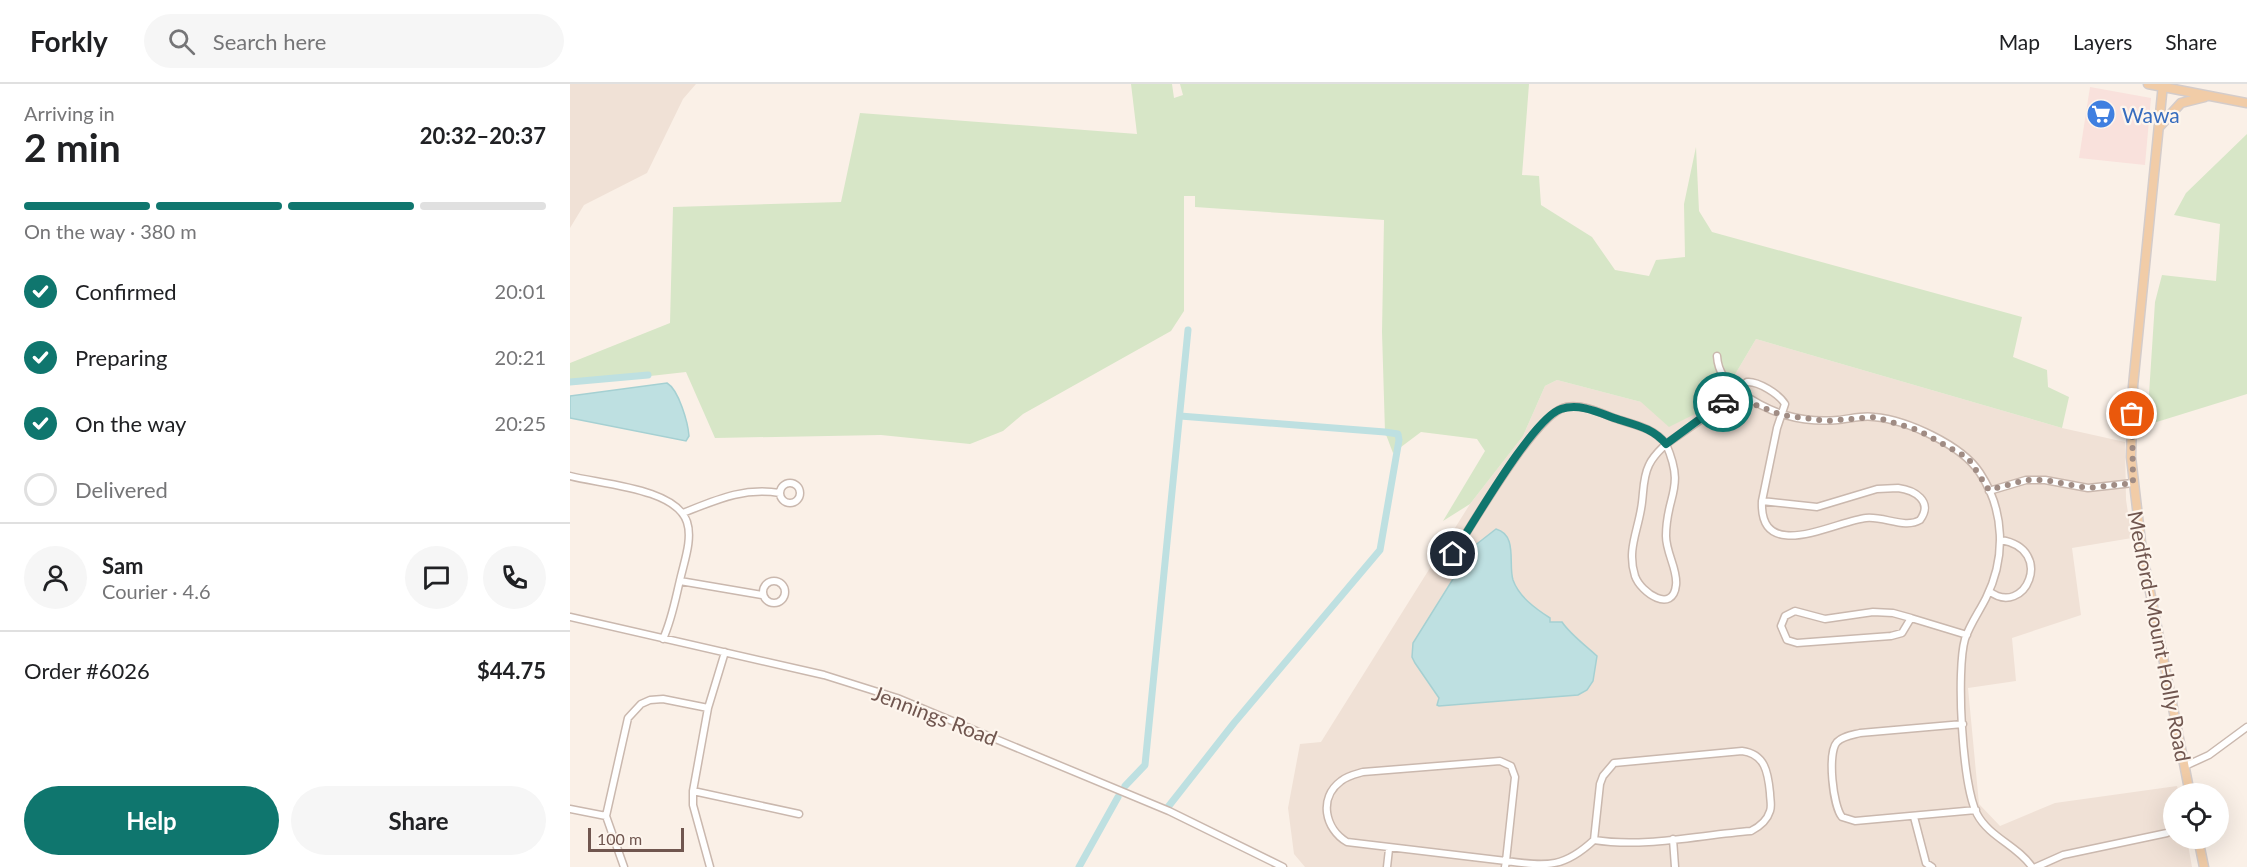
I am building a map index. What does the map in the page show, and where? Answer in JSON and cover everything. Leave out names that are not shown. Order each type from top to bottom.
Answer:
[{"type":"main road","points":[[2148,84],[2163,85],[2247,103]]},
{"type":"main road","name":"Medford-Mount Holly Road","points":[[2163,85],[2133,386],[2133,483],[2142,551],[2188,783]]},
{"type":"main road","points":[[2160,127],[2181,103],[2210,96]]},
{"type":"main road","points":[[2200,849],[2204,867]]},
{"type":"street","points":[[1717,356],[1722,375],[1756,405],[1782,415],[1826,421],[1875,417],[1918,430],[1968,458],[1989,490],[1998,518],[2001,540],[1996,572],[1989,591],[1966,635],[1961,672],[1969,786],[1976,810],[1989,829],[2034,867],[2063,855],[2163,834]]},
{"type":"street","points":[[1453,554],[1530,436],[1547,417],[1558,410],[1580,407],[1648,429],[1666,444],[1676,471],[1666,533],[1667,549],[1676,585],[1673,594],[1664,599],[1652,597],[1642,589],[1633,569],[1631,554],[1647,471],[1653,457],[1666,444],[1712,412],[1750,381],[1783,401],[1782,415],[1767,468],[1762,501],[1762,512],[1768,525],[1778,533],[1791,537],[1866,518],[1915,522],[1924,515],[1925,510],[1919,495],[1898,488],[1877,489],[1817,507],[1762,501]]},
{"type":"street","points":[[570,476],[663,497],[683,513],[688,536],[671,622],[663,639]]},
{"type":"street","points":[[1989,490],[2026,480],[2045,480],[2088,488],[2133,483]]},
{"type":"street","points":[[683,513],[734,493],[754,490],[780,493]]},
{"type":"street","points":[[1989,591],[2000,597],[2014,597],[2022,591],[2030,578],[2031,563],[2026,553],[2013,543],[2001,540]]},
{"type":"street","points":[[680,582],[762,595]]},
{"type":"street","points":[[1911,618],[1902,633],[1853,640],[1792,642],[1784,636],[1781,626],[1785,616],[1795,611],[1825,619],[1887,612],[1911,618],[1966,635]]},
{"type":"street","name":"Jennings Road","points":[[570,618],[832,677],[919,706],[1169,811],[1283,867]]},
{"type":"street","points":[[710,867],[695,818],[693,791],[708,708],[724,652]]},
{"type":"street","points":[[624,867],[606,816],[628,718],[633,710],[650,700],[663,699],[708,708]]},
{"type":"street","points":[[1963,724],[1848,735],[1835,745],[1832,756],[1835,803],[1842,817],[1855,821],[1976,810]]},
{"type":"street","points":[[2185,766],[2209,755],[2247,727]]},
{"type":"street","points":[[1505,864],[1515,777],[1511,766],[1500,761],[1363,772],[1340,781],[1329,799],[1327,810],[1330,827],[1347,842],[1505,864],[1564,866],[1581,857],[1594,840],[1600,784],[1603,776],[1614,763],[1742,751],[1750,752],[1761,759],[1769,777],[1771,808],[1758,827],[1751,831],[1616,843],[1594,840]]},
{"type":"street","points":[[693,791],[799,814]]},
{"type":"street","points":[[570,809],[606,816]]},
{"type":"street","points":[[1914,817],[1926,862],[1932,867]]},
{"type":"street","points":[[1673,839],[1675,867]]},
{"type":"street","points":[[1387,867],[1389,849]]},
{"type":"shaded area","points":[[570,84],[696,84],[683,99],[647,173],[584,205],[570,228]]},
{"type":"shaded area","points":[[2090,87],[2151,98],[2145,165],[2079,158]]},
{"type":"shaded area","points":[[1756,339],[2062,428],[2125,442],[2126,500],[2132,538],[2072,548],[2081,615],[2012,638],[2016,681],[1968,688],[1979,804],[2000,826],[2055,803],[2163,788],[2163,849],[2189,849],[2192,867],[1305,867],[1294,854],[1288,808],[1300,744],[1321,742],[1470,504],[1523,436],[1545,386],[1557,380],[1641,402],[1727,388]]},
{"type":"green space","points":[[1131,84],[1172,84],[1174,98],[1183,95],[1180,84],[1529,84],[1522,175],[1539,176],[1541,205],[1592,237],[1615,270],[1649,276],[1656,260],[1685,257],[1684,204],[1696,147],[1699,211],[1712,232],[2022,317],[2013,357],[2047,370],[2048,387],[2069,397],[2062,428],[1756,339],[1727,388],[1701,411],[1669,427],[1641,402],[1557,380],[1545,386],[1523,436],[1470,504],[1443,521],[1485,451],[1477,439],[1421,432],[1393,453],[1385,432],[1382,332],[1384,220],[1195,207],[1195,196],[1184,196],[1184,311],[1171,331],[1023,414],[1003,431],[970,444],[881,435],[715,438],[686,372],[570,385],[570,363],[670,323],[673,207],[841,202],[860,113],[1137,134]]},
{"type":"green space","points":[[2247,134],[2247,394],[2147,425],[2155,302],[2162,275],[2216,281],[2220,224],[2174,215],[2186,193]]},
{"type":"water","points":[[667,383],[675,392],[682,407],[689,436],[686,441],[570,418],[570,396]]},
{"type":"water","points":[[1496,529],[1503,532],[1510,544],[1513,580],[1519,592],[1534,607],[1550,618],[1550,622],[1562,622],[1597,656],[1593,681],[1587,690],[1578,695],[1439,706],[1437,705],[1439,698],[1412,657],[1413,643],[1473,547]]},
{"type":"waterway","points":[[1125,786],[1145,765],[1188,330]]},
{"type":"waterway","points":[[570,382],[648,375]]},
{"type":"waterway","points":[[1168,807],[1234,723],[1380,550],[1399,440],[1398,434],[1385,432],[1180,416]]},
{"type":"waterway","points":[[1118,797],[1125,786]]},
{"type":"waterway","points":[[1079,867],[1118,797]]},
{"type":"way so far","points":[[1723,402],[1737,390],[1763,409],[1782,415],[1826,421],[1875,417],[1892,421],[1937,439],[1968,458],[1980,473],[1989,490],[2026,480],[2045,480],[2081,488],[2133,483],[2132,414]]},
{"type":"place","name":"Wawa","points":[[2101,114]]},
{"type":"route","points":[[1453,554],[1530,436],[1547,417],[1558,410],[1565,407],[1580,407],[1594,410],[1643,426],[1658,435],[1666,444],[1723,402]]}]
